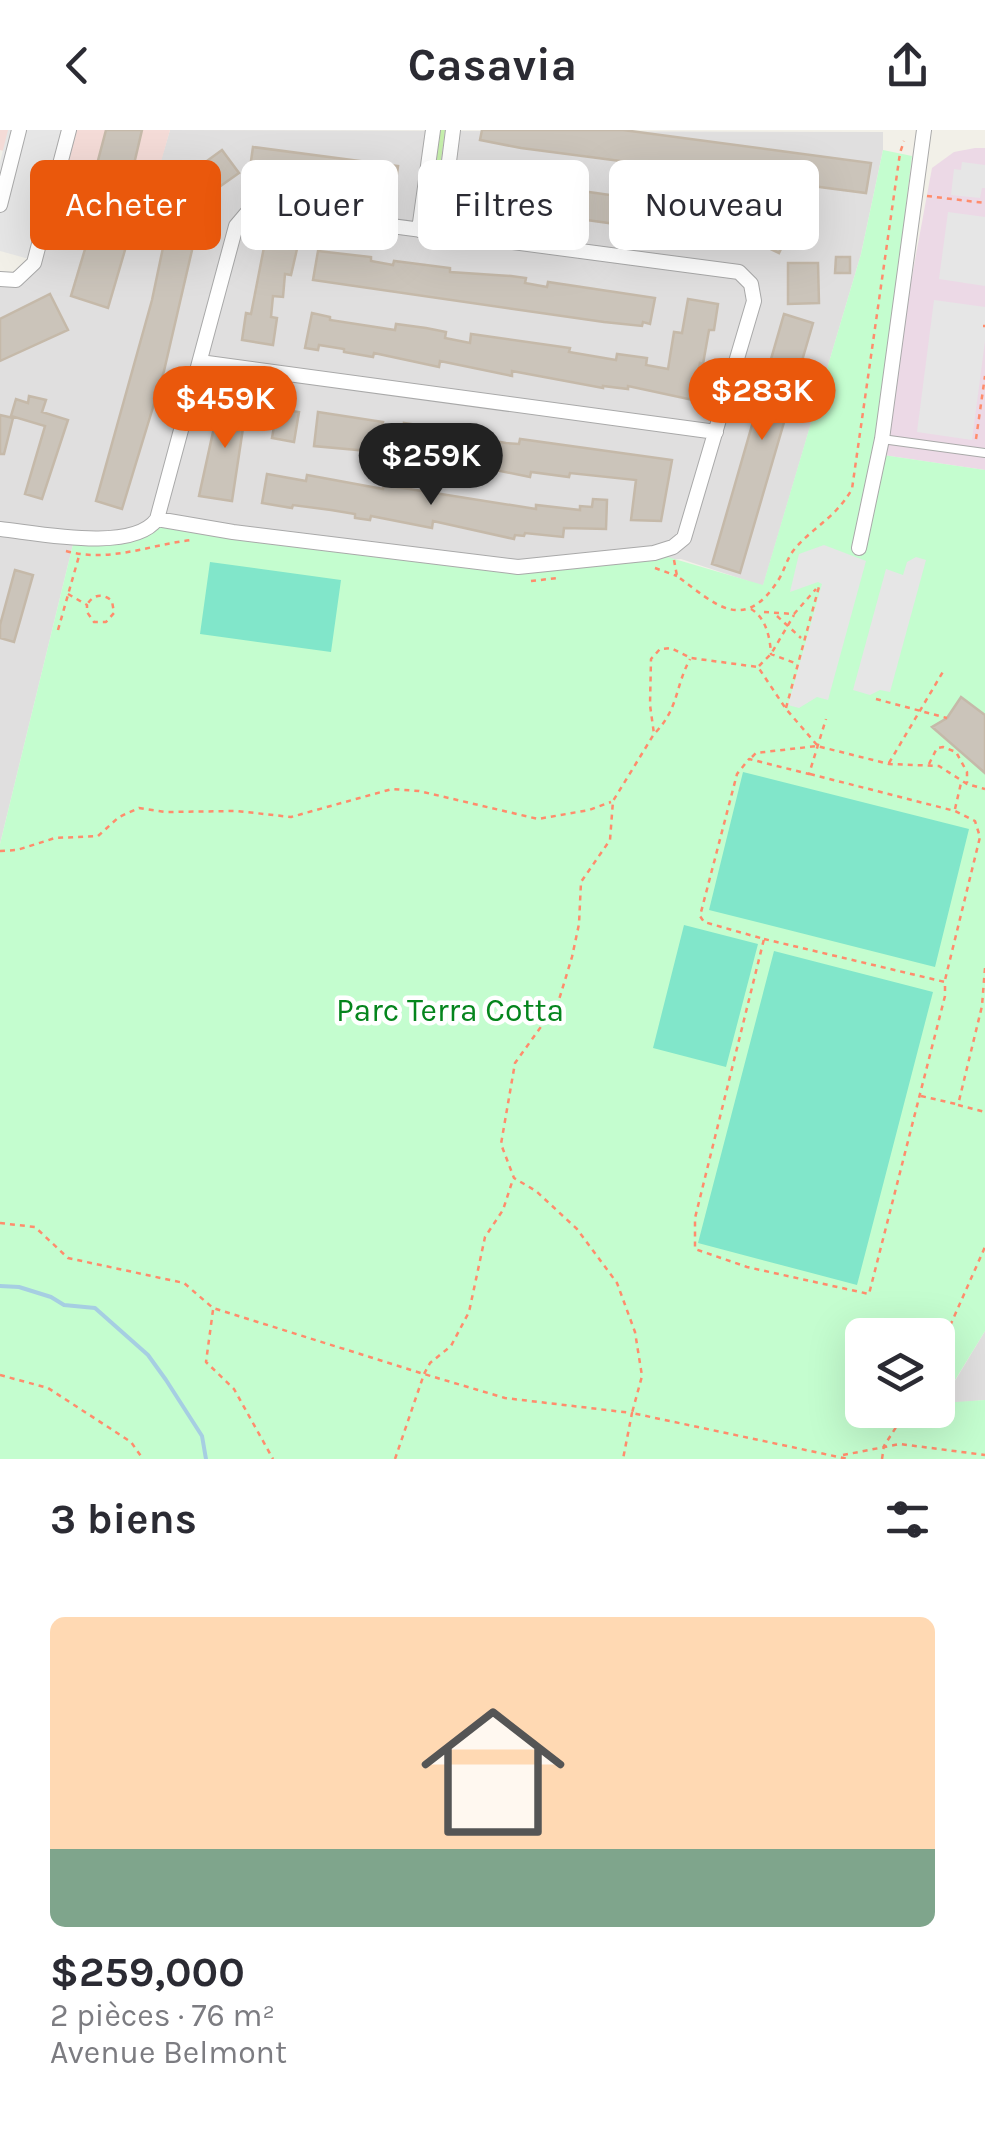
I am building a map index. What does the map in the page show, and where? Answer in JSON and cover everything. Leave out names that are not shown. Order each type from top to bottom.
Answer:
[{"type":"street","points":[[0,204],[19,130]]},
{"type":"street","points":[[0,279],[16,280],[34,263],[68,130]]},
{"type":"street","points":[[429,160],[433,130]]},
{"type":"street","points":[[449,160],[453,130]]},
{"type":"street","points":[[859,548],[882,439],[924,130]]},
{"type":"street","points":[[0,529],[117,538],[151,528],[157,519],[236,226],[247,212],[263,209],[418,230]]},
{"type":"street","points":[[157,519],[518,567],[654,553],[673,547],[684,538],[716,432],[754,301],[751,284],[739,272],[575,250]]},
{"type":"street","points":[[200,362],[716,432]]},
{"type":"lane","points":[[882,439],[985,453]]},
{"type":"path","points":[[771,654],[762,613],[767,596],[793,551],[842,507],[852,489],[904,141]]},
{"type":"path","points":[[915,194],[985,204]]},
{"type":"path","points":[[976,374],[985,376],[976,442]]},
{"type":"path","points":[[970,415],[980,416]]},
{"type":"path","points":[[58,630],[80,555]]},
{"type":"path","points":[[674,558],[676,576],[724,611],[748,608],[767,596]]},
{"type":"path","points":[[654,734],[650,705],[652,659],[660,649],[671,648],[690,658],[758,666],[771,654],[794,614],[820,583],[786,709]]},
{"type":"path","points":[[68,594],[87,606]]},
{"type":"path","points":[[95,596],[102,596],[112,602],[114,614],[106,622],[94,622],[86,612],[87,606],[95,596]]},
{"type":"path","points":[[748,608],[776,615],[794,614]]},
{"type":"path","points":[[776,615],[803,639]]},
{"type":"path","points":[[771,654],[796,663]]},
{"type":"path","points":[[623,1459],[642,1376],[634,1332],[617,1284],[577,1229],[536,1191],[514,1178],[501,1144],[515,1064],[558,1004],[579,924],[581,882],[610,840],[613,801],[654,734],[672,714],[680,678],[690,658]]},
{"type":"path","points":[[758,666],[817,746]]},
{"type":"path","points":[[888,764],[944,670]]},
{"type":"path","points":[[876,699],[946,718]]},
{"type":"path","points":[[810,774],[826,720]]},
{"type":"path","points":[[945,982],[764,939],[704,922],[700,916],[737,774],[756,753],[817,746],[888,764],[939,766],[964,783],[985,789]]},
{"type":"path","points":[[929,764],[937,748],[956,752],[966,772],[955,811]]},
{"type":"path","points":[[749,759],[955,811],[974,821],[980,837],[922,1096],[869,1294],[747,1267],[695,1249],[695,1218],[764,939]]},
{"type":"path","points":[[0,851],[55,838],[98,836],[119,817],[139,808],[292,817],[392,789],[436,794],[538,819],[589,810],[613,801]]},
{"type":"path","points":[[958,1105],[982,1006],[985,968]]},
{"type":"path","points":[[922,1096],[985,1112]]},
{"type":"path","points":[[394,1459],[424,1374],[451,1346],[470,1312],[486,1237],[503,1210],[514,1178]]},
{"type":"path","points":[[0,1224],[35,1227],[68,1258],[184,1283],[213,1308],[506,1398],[632,1414],[848,1459]]},
{"type":"path","points":[[953,1318],[985,1247]]},
{"type":"path","points":[[213,1308],[206,1362],[234,1390],[273,1459]]},
{"type":"path","points":[[0,1375],[48,1388],[131,1442],[143,1459]]},
{"type":"path","points":[[882,1459],[884,1446],[896,1428]]},
{"type":"path","points":[[842,1456],[900,1444],[985,1455]]},
{"type":"shaded area","points":[[0,130],[170,130],[162,160],[38,160],[0,150]]},
{"type":"shaded area","points":[[8,130],[74,130],[66,160],[30,160],[30,250],[43,250],[40,262],[0,251],[0,162]]},
{"type":"shaded area","points":[[170,130],[883,132],[883,150],[861,254],[763,586],[681,559],[518,567],[151,528],[75,536],[0,844],[0,279],[27,273],[34,250],[221,250],[221,160],[161,160]]},
{"type":"shaded area","points":[[985,148],[985,470],[876,454],[882,439],[932,168],[954,152]]},
{"type":"shaded area","points":[[962,162],[985,165],[985,188],[980,198],[951,195],[954,169],[961,170]]},
{"type":"shaded area","points":[[948,212],[985,217],[985,286],[939,279]]},
{"type":"shaded area","points":[[934,300],[985,307],[985,341],[972,440],[917,432]]},
{"type":"shaded area","points":[[824,545],[866,561],[828,700],[817,697],[799,708],[788,705],[822,584],[790,592],[799,554]]},
{"type":"shaded area","points":[[916,557],[926,560],[890,692],[880,690],[870,695],[853,690],[886,569],[903,575],[907,562]]},
{"type":"shaded area","points":[[985,1331],[985,1400],[955,1403],[955,1381]]},
{"type":"green space","points":[[440,130],[445,130],[441,160],[436,160]]},
{"type":"green space","name":"Parc Terra Cotta","points":[[883,150],[912,156],[876,454],[985,470],[985,1331],[955,1380],[955,1318],[845,1318],[845,1428],[955,1428],[955,1402],[985,1400],[985,1459],[0,1459],[0,844],[75,536],[117,538],[157,519],[518,567],[654,553],[763,585],[861,254]]},
{"type":"green space","points":[[210,562],[341,580],[331,652],[200,634]]},
{"type":"green space","points":[[743,772],[969,829],[935,967],[709,910]]},
{"type":"green space","points":[[684,925],[758,944],[726,1067],[653,1048]]},
{"type":"green space","points":[[774,951],[933,992],[857,1285],[698,1243]]},
{"type":"building","points":[[106,130],[142,130],[135,160],[98,160]]},
{"type":"building","points":[[482,130],[623,130],[871,163],[866,193],[819,187],[819,160],[613,160],[480,140]]},
{"type":"building","points":[[253,147],[352,160],[251,160]]},
{"type":"building","points":[[222,150],[239,173],[221,186],[221,160],[208,160]]},
{"type":"building","points":[[589,192],[609,195],[609,223],[589,220]]},
{"type":"building","points":[[85,250],[125,250],[108,308],[71,296]]},
{"type":"building","points":[[162,250],[192,250],[164,371],[122,509],[96,501]]},
{"type":"building","points":[[263,250],[297,250],[291,275],[285,274],[283,297],[273,296],[271,317],[277,318],[273,345],[242,340],[246,313],[251,314]]},
{"type":"building","points":[[318,251],[371,257],[371,261],[393,265],[394,261],[450,268],[450,272],[526,278],[525,283],[547,287],[548,282],[655,298],[650,324],[604,322],[313,280]]},
{"type":"building","points":[[836,257],[850,257],[850,273],[835,273]]},
{"type":"building","points":[[788,263],[818,263],[819,303],[788,304]]},
{"type":"building","points":[[50,294],[68,330],[0,361],[0,319]]},
{"type":"building","points":[[688,299],[718,304],[693,400],[628,386],[603,388],[512,371],[512,376],[440,361],[439,367],[319,345],[318,350],[305,348],[312,313],[330,320],[395,330],[396,324],[426,328],[446,332],[445,338],[470,343],[471,334],[570,348],[569,352],[616,360],[617,354],[647,358],[646,365],[668,369],[674,332],[682,333]]},
{"type":"building","points":[[784,314],[813,323],[740,573],[712,564]]},
{"type":"building","points":[[29,396],[46,400],[42,412],[68,420],[42,499],[25,494],[45,426],[11,416],[16,399],[28,403]]},
{"type":"building","points":[[220,400],[252,405],[251,416],[245,415],[232,501],[199,496]]},
{"type":"building","points":[[277,409],[299,412],[294,442],[272,438]]},
{"type":"building","points":[[318,412],[383,422],[382,426],[404,429],[404,423],[484,435],[483,439],[506,443],[519,444],[520,439],[672,460],[661,521],[631,520],[636,480],[570,473],[569,477],[531,472],[530,477],[451,461],[314,446]]},
{"type":"building","points":[[0,415],[13,418],[4,454],[0,454]]},
{"type":"building","points":[[267,474],[306,481],[307,475],[383,489],[384,485],[536,509],[536,505],[580,510],[580,506],[592,507],[593,499],[607,500],[606,529],[564,528],[563,537],[525,533],[515,535],[514,539],[433,521],[432,528],[371,516],[370,520],[355,518],[355,514],[331,510],[293,505],[292,508],[262,503]]},
{"type":"building","points":[[15,570],[33,575],[14,642],[0,638],[0,625]]},
{"type":"building","points":[[961,697],[985,715],[985,773],[932,727],[947,718]]},
{"type":"waterway","points":[[0,1286],[19,1287],[64,1305],[95,1308],[148,1355],[202,1436],[206,1459]]}]
